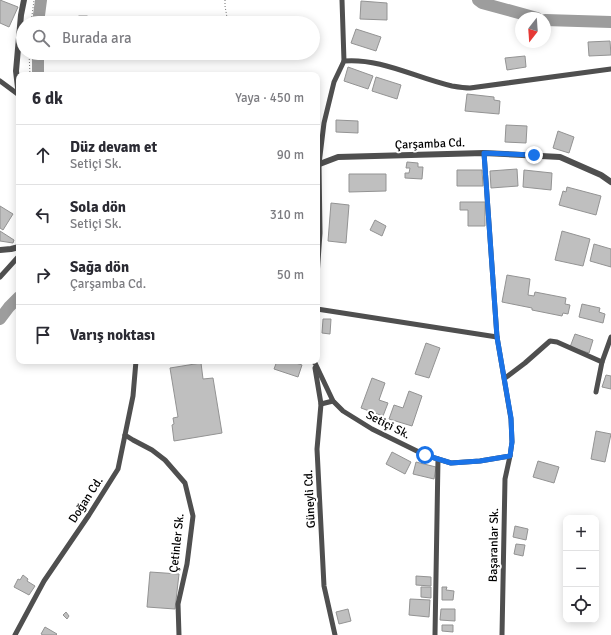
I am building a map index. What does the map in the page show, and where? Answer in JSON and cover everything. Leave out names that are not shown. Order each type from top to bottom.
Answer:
[{"type":"street","points":[[20,16],[24,0]]},
{"type":"street","points":[[320,150],[324,123],[334,82],[344,61],[342,0]]},
{"type":"street","points":[[16,72],[17,60]]},
{"type":"street","points":[[344,61],[356,60],[380,64],[452,86],[470,88],[611,69]]},
{"type":"street","points":[[0,81],[16,93]]},
{"type":"street","points":[[484,153],[497,337],[511,418],[512,442],[510,456]]},
{"type":"street","name":"Çarşamba Cd.","points":[[320,163],[338,157],[484,153],[560,157],[601,175],[611,182]]},
{"type":"street","points":[[0,250],[16,248]]},
{"type":"street","points":[[0,277],[16,259]]},
{"type":"street","points":[[320,309],[497,337]]},
{"type":"street","points":[[596,392],[602,362],[611,337]]},
{"type":"street","points":[[505,378],[550,341],[557,342],[602,362]]},
{"type":"street","name":"Doğan Cd.","points":[[16,635],[44,581],[118,469],[133,396],[136,364]]},
{"type":"street","name":"Güneyli Cd.","points":[[314,364],[321,404],[317,449],[324,586],[335,635]]},
{"type":"street","name":"Setiçi Sk.","points":[[315,364],[333,402],[343,411],[372,429],[425,455],[451,463],[480,461],[510,456]]},
{"type":"street","points":[[321,404],[333,402]]},
{"type":"street","name":"Çetinler Sk.","points":[[125,435],[152,450],[165,460],[185,483],[193,516],[187,564],[178,604],[179,635]]},
{"type":"street","name":"Başaranlar Sk.","points":[[502,635],[505,479],[510,456]]},
{"type":"street","points":[[435,635],[438,459]]},
{"type":"path","points":[[32,16],[34,0]]},
{"type":"path","points":[[225,0],[227,16]]},
{"type":"path","points":[[30,60],[30,72]]},
{"type":"building","points":[[0,0],[18,7],[9,27],[0,23]]},
{"type":"building","points":[[361,1],[387,3],[387,20],[360,19]]},
{"type":"building","points":[[356,29],[381,37],[376,51],[351,43]]},
{"type":"building","points":[[610,41],[611,55],[589,56],[588,42]]},
{"type":"building","points":[[525,56],[526,67],[507,70],[505,58]]},
{"type":"building","points":[[348,67],[373,76],[368,89],[344,81]]},
{"type":"building","points":[[376,77],[401,85],[397,99],[372,91]]},
{"type":"building","points":[[467,94],[494,97],[494,100],[500,101],[499,114],[465,111]]},
{"type":"building","points":[[336,120],[358,121],[358,133],[336,132]]},
{"type":"building","points":[[506,125],[527,126],[526,143],[505,142]]},
{"type":"building","points":[[558,131],[574,137],[569,153],[553,148]]},
{"type":"building","points":[[407,162],[418,163],[418,167],[423,167],[422,179],[405,178],[405,173],[409,173],[410,168],[406,168]]},
{"type":"building","points":[[517,169],[518,186],[491,188],[490,171]]},
{"type":"building","points":[[457,170],[482,170],[483,186],[457,186]]},
{"type":"building","points":[[524,170],[552,173],[551,190],[523,187]]},
{"type":"building","points":[[349,174],[386,174],[386,191],[349,192]]},
{"type":"building","points":[[567,187],[601,196],[596,215],[559,205],[563,191],[566,192]]},
{"type":"building","points":[[460,202],[485,202],[485,226],[468,226],[468,210],[460,210]]},
{"type":"building","points":[[331,203],[349,205],[346,243],[328,241]]},
{"type":"building","points":[[0,206],[13,214],[3,230],[0,228]]},
{"type":"building","points":[[375,220],[386,226],[382,236],[370,230]]},
{"type":"building","points":[[0,231],[14,240],[13,243],[0,241]]},
{"type":"building","points":[[562,231],[590,239],[583,266],[555,260]]},
{"type":"building","points":[[594,244],[611,249],[611,267],[590,261]]},
{"type":"building","points":[[507,275],[530,279],[528,295],[534,296],[535,292],[566,298],[565,304],[570,305],[568,314],[563,313],[562,316],[502,302]]},
{"type":"building","points":[[582,304],[600,308],[599,312],[605,314],[603,323],[579,317]]},
{"type":"building","points":[[323,319],[331,319],[330,334],[322,333]]},
{"type":"building","points":[[575,334],[593,340],[589,353],[570,347]]},
{"type":"building","points":[[426,343],[440,348],[429,378],[415,374]]},
{"type":"building","points":[[201,364],[203,379],[213,378],[222,433],[174,441],[172,425],[174,424],[173,418],[178,417],[170,368]]},
{"type":"building","points":[[276,364],[302,365],[298,377],[274,369]]},
{"type":"building","points":[[606,375],[611,376],[611,389],[602,387]]},
{"type":"building","points":[[372,378],[385,383],[379,400],[388,403],[383,416],[361,408]]},
{"type":"building","points":[[409,391],[422,396],[412,426],[389,419],[394,405],[403,408]]},
{"type":"building","points":[[596,431],[611,434],[605,462],[591,459]]},
{"type":"building","points":[[392,452],[411,462],[405,474],[386,464]]},
{"type":"building","points":[[538,461],[559,467],[554,483],[533,477]]},
{"type":"building","points":[[416,462],[436,467],[434,479],[413,474]]},
{"type":"building","points":[[515,526],[528,529],[526,540],[513,537]]},
{"type":"building","points":[[516,544],[525,545],[523,556],[514,554]]},
{"type":"building","points":[[150,572],[179,574],[175,609],[147,607]]},
{"type":"building","points":[[23,575],[28,579],[27,581],[35,586],[29,595],[14,587],[18,579],[20,580]]},
{"type":"building","points":[[416,576],[431,577],[431,586],[416,585]]},
{"type":"building","points":[[421,587],[431,587],[431,598],[421,597]]},
{"type":"building","points":[[442,587],[447,587],[446,590],[454,591],[453,600],[442,600]]},
{"type":"building","points":[[410,599],[430,600],[429,617],[409,615]]},
{"type":"building","points":[[348,609],[351,621],[339,624],[336,612]]},
{"type":"building","points":[[441,609],[455,609],[455,621],[440,620]]},
{"type":"building","points":[[66,612],[69,616],[67,619],[63,615]]},
{"type":"building","points":[[442,625],[453,625],[453,632],[442,631]]},
{"type":"building","points":[[45,627],[57,634],[41,634]]},
{"type":"waterway","points":[[39,16],[41,0]]},
{"type":"waterway","points":[[478,0],[482,3],[515,12]]},
{"type":"waterway","points":[[551,20],[611,22]]},
{"type":"waterway","points":[[38,60],[38,72]]},
{"type":"waterway","points":[[0,319],[16,300]]},
{"type":"route","points":[[425,455],[451,463],[480,461],[510,456],[512,442],[511,418],[497,337],[484,153],[534,155]]}]
